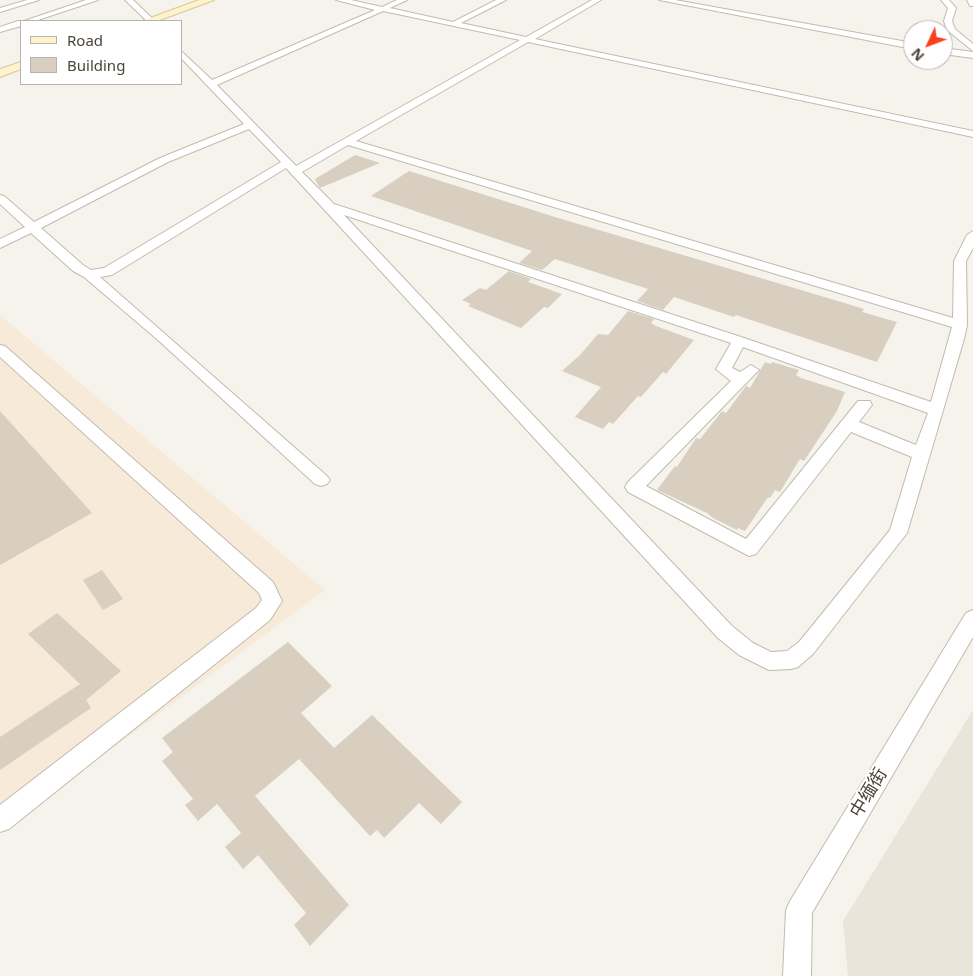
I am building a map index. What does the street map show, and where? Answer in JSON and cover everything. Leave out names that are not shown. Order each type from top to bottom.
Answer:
[{"type":"street","points":[[0,10],[35,0]]},
{"type":"street","points":[[31,20],[94,0]]},
{"type":"street","points":[[129,0],[148,20]]},
{"type":"street","points":[[148,20],[191,0]]},
{"type":"street","points":[[148,20],[209,0]]},
{"type":"street","points":[[340,0],[973,134]]},
{"type":"street","points":[[211,84],[403,0]]},
{"type":"street","points":[[454,24],[502,0]]},
{"type":"street","points":[[89,274],[106,272],[291,167],[349,142],[597,0]]},
{"type":"street","points":[[663,0],[903,44]]},
{"type":"street","points":[[944,0],[952,8],[948,21],[951,30],[973,48]]},
{"type":"street","points":[[971,0],[973,4]]},
{"type":"street","points":[[0,30],[20,23]]},
{"type":"street","points":[[953,52],[973,55]]},
{"type":"street","points":[[182,54],[328,206],[725,632],[746,648],[769,661],[791,660],[806,648],[898,533],[921,454],[938,410],[960,325],[960,261],[973,235]]},
{"type":"street","points":[[0,66],[20,59]]},
{"type":"street","points":[[0,73],[20,65]]},
{"type":"street","points":[[0,244],[164,160],[250,125]]},
{"type":"street","points":[[349,142],[960,325]]},
{"type":"street","points":[[0,198],[78,268],[89,274],[164,337],[321,480]]},
{"type":"street","points":[[328,206],[739,341],[938,410]]},
{"type":"street","points":[[739,341],[724,369],[746,375],[634,487],[749,549],[850,425],[864,405]]},
{"type":"street","points":[[0,349],[266,588],[272,601],[263,614],[0,820]]},
{"type":"street","points":[[850,425],[921,454]]},
{"type":"street","name":"中缅街","points":[[797,976],[799,910],[973,619]]},
{"type":"shaded area","points":[[0,315],[325,590],[0,832]]},
{"type":"shaded area","points":[[973,710],[973,976],[848,976],[843,921]]},
{"type":"building","points":[[355,155],[380,163],[320,188],[315,179]]},
{"type":"building","points":[[409,171],[555,217],[864,309],[862,312],[897,322],[877,362],[736,315],[734,317],[674,297],[663,310],[637,301],[648,289],[555,259],[542,270],[519,263],[532,251],[371,196]]},
{"type":"building","points":[[509,271],[531,279],[528,282],[562,294],[548,308],[544,307],[521,328],[468,306],[471,304],[462,300],[480,288],[486,290]]},
{"type":"building","points":[[628,311],[654,319],[651,323],[656,326],[694,340],[666,374],[663,372],[613,424],[609,422],[603,429],[575,417],[601,387],[562,371],[580,355],[598,334],[608,335]]},
{"type":"building","points":[[765,362],[771,364],[772,362],[799,370],[796,375],[801,378],[845,392],[837,411],[804,461],[800,459],[780,492],[775,490],[770,498],[768,497],[745,531],[738,528],[737,530],[707,513],[657,490],[675,466],[677,467],[696,438],[700,439],[722,411],[726,413],[746,386],[750,388]]},
{"type":"building","points":[[0,411],[92,513],[0,565]]},
{"type":"building","points":[[102,570],[123,599],[103,610],[83,580]]},
{"type":"building","points":[[57,613],[121,671],[86,700],[91,708],[0,770],[0,737],[80,684],[28,634]]},
{"type":"building","points":[[288,642],[332,686],[301,713],[334,748],[372,715],[462,802],[441,824],[419,803],[384,838],[377,830],[370,836],[299,759],[255,796],[349,905],[310,946],[294,925],[306,913],[258,855],[243,869],[225,847],[241,833],[217,804],[198,821],[185,805],[193,799],[162,761],[173,752],[162,738]]}]
